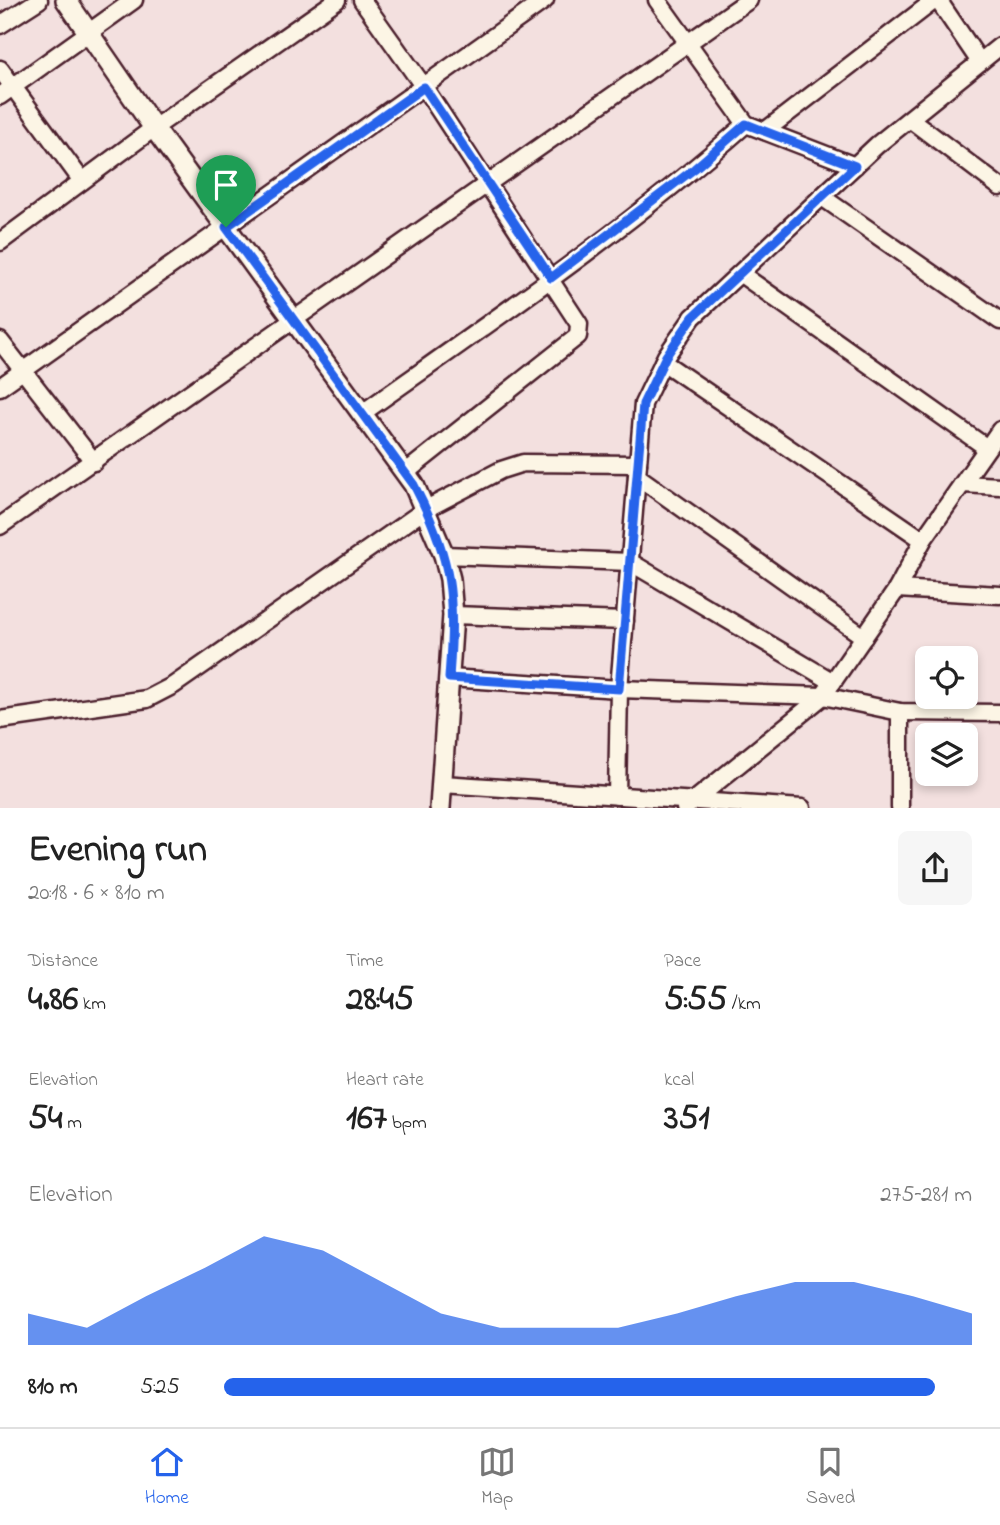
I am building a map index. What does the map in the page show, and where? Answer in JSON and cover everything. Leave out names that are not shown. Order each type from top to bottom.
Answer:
[{"type":"street","points":[[0,26],[39,0]]},
{"type":"street","points":[[66,0],[154,128],[405,473],[426,509],[444,555],[450,579],[453,615],[440,807]]},
{"type":"street","points":[[7,91],[134,0]]},
{"type":"street","points":[[0,242],[154,128],[337,0]]},
{"type":"street","points":[[362,0],[424,87],[579,324],[578,336],[405,473]]},
{"type":"street","points":[[0,387],[545,0]]},
{"type":"street","points":[[657,0],[746,124],[855,166]]},
{"type":"street","points":[[0,526],[749,0]]},
{"type":"street","points":[[765,131],[936,0],[981,62]]},
{"type":"street","points":[[617,796],[619,689],[643,404],[663,362],[693,317],[855,166],[1000,46]]},
{"type":"street","points":[[0,69],[7,91],[82,181]]},
{"type":"street","points":[[910,119],[1000,187]]},
{"type":"street","points":[[361,414],[551,278],[694,169],[746,124]]},
{"type":"street","points":[[822,197],[1000,321]]},
{"type":"street","points":[[741,274],[987,448]]},
{"type":"street","points":[[0,341],[94,462]]},
{"type":"street","points":[[663,362],[923,540]]},
{"type":"street","points":[[689,804],[823,696],[897,589],[923,540],[1000,430]]},
{"type":"street","points":[[0,720],[147,699],[174,685],[426,509],[500,470],[523,463],[638,470],[864,637]]},
{"type":"street","points":[[962,484],[1000,486]]},
{"type":"street","points":[[444,555],[630,562],[833,682]]},
{"type":"street","points":[[897,589],[1000,595]]},
{"type":"street","points":[[453,615],[625,621]]},
{"type":"street","points":[[449,678],[619,689],[823,696],[900,712],[1000,713]]},
{"type":"street","points":[[900,712],[900,807]]},
{"type":"street","points":[[442,784],[617,796],[689,804],[802,807]]},
{"type":"route","points":[[424,87],[551,278],[694,169],[746,124],[855,166],[693,317],[650,384],[643,404],[619,689],[449,678],[453,615],[450,579],[444,555],[426,509],[414,485],[226,227],[424,87]]}]
